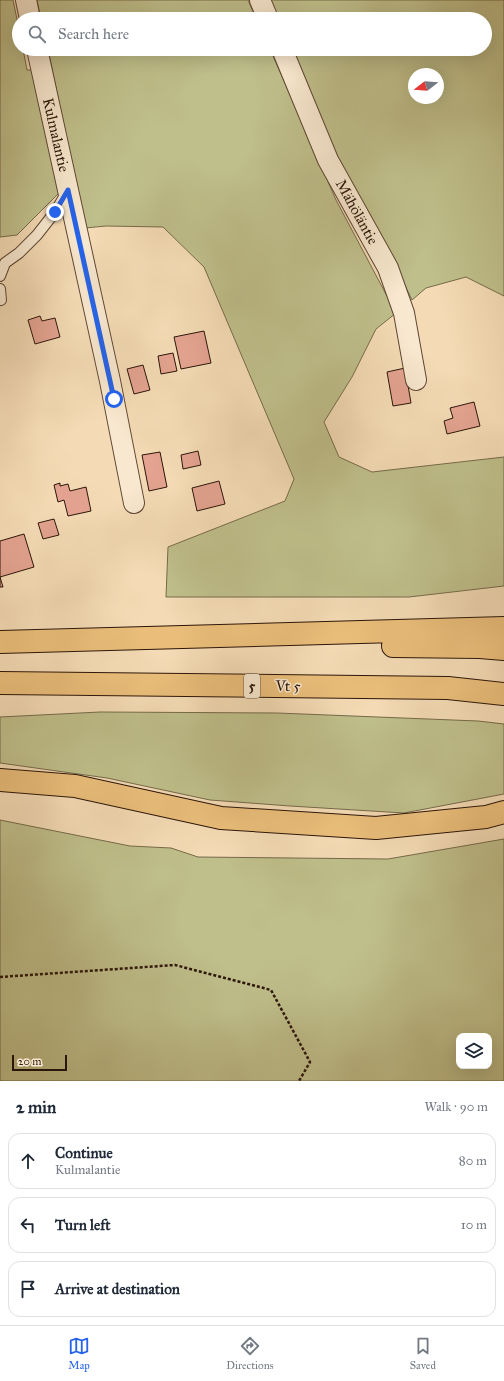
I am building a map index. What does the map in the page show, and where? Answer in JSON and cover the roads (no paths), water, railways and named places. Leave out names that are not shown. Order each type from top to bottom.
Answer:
[{"type":"highway","points":[[0,642],[504,628]]},
{"type":"highway","points":[[0,642],[480,647],[504,650]]},
{"type":"highway","name":"Vt 5","points":[[0,683],[448,688],[504,694]]},
{"type":"highway","points":[[0,780],[75,786],[221,818],[376,828],[486,817],[504,812]]},
{"type":"street","points":[[26,0],[29,12]]},
{"type":"street","points":[[260,0],[265,12]]},
{"type":"street","name":"Kulmalantie","points":[[39,56],[110,381],[134,503]]},
{"type":"street","name":"Mähöläntie","points":[[285,56],[328,160],[388,268],[404,313],[416,380]]},
{"type":"lane","points":[[0,276],[5,263],[19,253],[37,234],[55,212],[68,190]]},
{"type":"lane","points":[[0,289],[1,300]]}]
